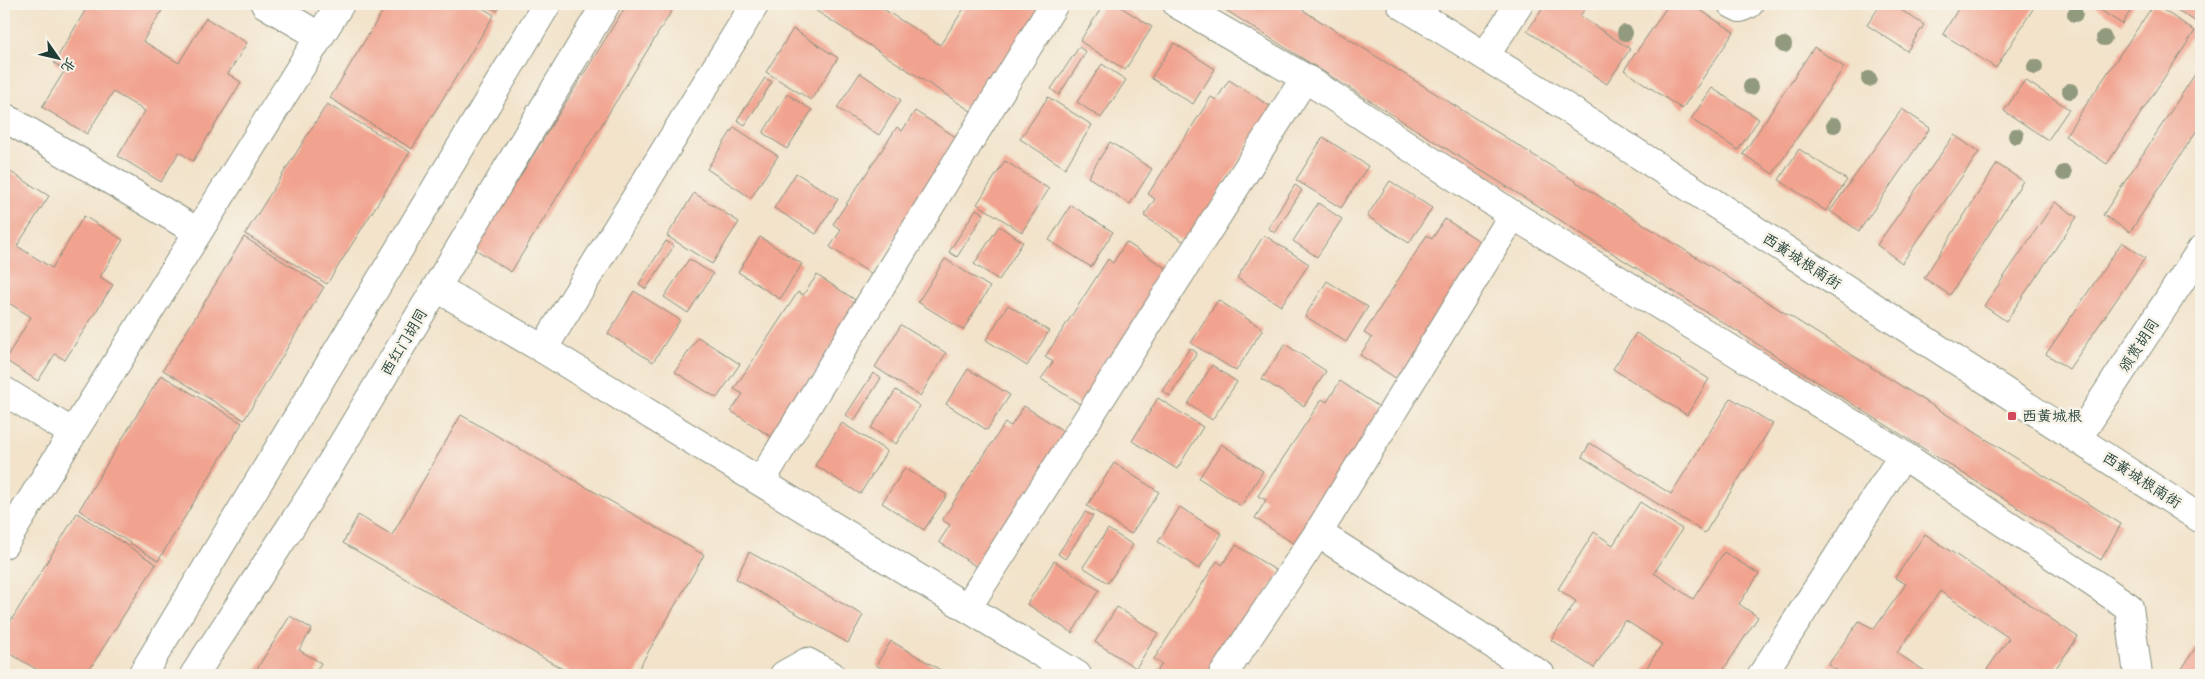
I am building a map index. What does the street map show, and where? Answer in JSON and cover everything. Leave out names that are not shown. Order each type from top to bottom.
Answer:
[{"type":"street","points":[[265,4],[319,36]]},
{"type":"street","points":[[4,544],[340,4]]},
{"type":"street","points":[[142,675],[547,4]]},
{"type":"street","name":"西红门胡同","points":[[194,675],[318,485],[606,4]]},
{"type":"street","points":[[543,349],[755,4]]},
{"type":"street","points":[[761,481],[1054,4]]},
{"type":"street","points":[[1177,4],[1304,78],[1513,215],[1903,455],[2128,607],[2138,675]]},
{"type":"street","name":"西黄城根南街","points":[[1401,4],[1485,56],[2201,519]]},
{"type":"street","points":[[1485,56],[1519,4]]},
{"type":"street","points":[[1732,4],[1740,8],[1749,4]]},
{"type":"street","points":[[967,608],[1304,78]]},
{"type":"street","points":[[4,117],[198,232]]},
{"type":"street","points":[[1223,675],[1318,533],[1513,215]]},
{"type":"street","name":"颁赏胡同","points":[[2077,439],[2201,250]]},
{"type":"street","points":[[437,288],[543,349],[1077,675]]},
{"type":"street","points":[[4,391],[73,433]]},
{"type":"street","points":[[1762,675],[1903,455]]},
{"type":"street","points":[[1318,533],[1541,675]]},
{"type":"street","points":[[794,671],[831,675]]},
{"type":"building","points":[[89,4],[103,10],[107,4],[166,4],[143,41],[179,63],[206,18],[247,43],[228,74],[241,82],[193,161],[179,152],[161,182],[118,156],[145,111],[113,92],[87,134],[42,107],[65,70],[54,63]]},
{"type":"building","points":[[387,4],[476,4],[494,15],[412,149],[330,98]]},
{"type":"building","points":[[485,4],[502,4],[497,11]]},
{"type":"building","points":[[627,4],[676,4],[511,272],[475,249]]},
{"type":"building","points":[[819,4],[883,4],[880,7],[940,45],[967,4],[1044,4],[974,113],[815,10]]},
{"type":"building","points":[[1104,4],[1116,4],[1152,27],[1125,70],[1080,41]]},
{"type":"building","points":[[1216,4],[1293,4],[2121,524],[2101,560]]},
{"type":"building","points":[[1546,4],[1588,4],[1580,16],[1630,49],[1607,84],[1527,31]]},
{"type":"building","points":[[1669,4],[1691,4],[1734,32],[1682,109],[1624,70]]},
{"type":"building","points":[[1881,4],[1892,4],[1924,25],[1907,51],[1867,25]]},
{"type":"building","points":[[1961,4],[2036,4],[1996,68],[1943,34]]},
{"type":"building","points":[[2091,4],[2135,4],[2122,24]]},
{"type":"building","points":[[2154,4],[2195,31],[2107,164],[2065,136]]},
{"type":"building","points":[[2168,4],[2201,4],[2201,25]]},
{"type":"building","points":[[793,29],[838,58],[811,100],[766,72]]},
{"type":"building","points":[[1174,43],[1215,69],[1193,104],[1151,78]]},
{"type":"building","points":[[1079,47],[1086,52],[1059,95],[1051,89]]},
{"type":"building","points":[[1814,47],[1844,67],[1773,174],[1743,154]]},
{"type":"building","points":[[1102,64],[1126,80],[1101,118],[1077,102]]},
{"type":"building","points":[[2201,65],[2201,124],[2130,232],[2103,215]]},
{"type":"building","points":[[860,73],[901,100],[879,135],[837,108]]},
{"type":"building","points":[[765,78],[772,82],[745,125],[737,120]]},
{"type":"building","points":[[1229,80],[1273,108],[1186,243],[1144,216],[1155,199],[1148,194],[1211,97],[1216,100]]},
{"type":"building","points":[[2025,80],[2069,109],[2048,140],[2004,111]]},
{"type":"building","points":[[1712,88],[1759,119],[1738,150],[1691,119]]},
{"type":"building","points":[[787,94],[812,110],[787,149],[763,133]]},
{"type":"building","points":[[1048,97],[1092,125],[1065,168],[1020,139]]},
{"type":"building","points":[[327,104],[410,152],[327,284],[245,234]]},
{"type":"building","points":[[1902,109],[1930,128],[1859,231],[1830,211]]},
{"type":"building","points":[[915,111],[959,139],[871,274],[830,247],[841,230],[833,224],[897,127],[902,131]]},
{"type":"building","points":[[734,127],[778,156],[751,198],[707,169]]},
{"type":"building","points":[[1954,135],[1979,152],[1902,263],[1877,245]]},
{"type":"building","points":[[1323,137],[1368,166],[1341,208],[1296,180]]},
{"type":"building","points":[[1110,142],[1152,169],[1130,204],[1088,177]]},
{"type":"building","points":[[1799,149],[1847,180],[1826,211],[1779,180]]},
{"type":"building","points":[[1005,161],[1049,189],[1022,232],[977,204]]},
{"type":"building","points":[[1997,164],[2023,181],[1950,295],[1924,278]]},
{"type":"building","points":[[9,171],[49,196],[17,246],[52,268],[84,216],[123,240],[100,277],[113,285],[65,360],[55,354],[38,381],[5,360],[31,317],[4,300],[4,180]]},
{"type":"building","points":[[796,173],[838,199],[816,234],[774,208]]},
{"type":"building","points":[[1390,181],[1432,208],[1409,243],[1367,216]]},
{"type":"building","points":[[1295,185],[1302,190],[1275,233],[1268,228]]},
{"type":"building","points":[[694,193],[739,222],[712,264],[667,236]]},
{"type":"building","points":[[2055,202],[2077,217],[2006,321],[1984,306]]},
{"type":"building","points":[[1318,203],[1342,219],[1317,257],[1293,241]]},
{"type":"building","points":[[1071,205],[1113,232],[1091,267],[1049,240]]},
{"type":"building","points":[[976,209],[984,214],[957,257],[949,252]]},
{"type":"building","points":[[1445,219],[1489,247],[1402,382],[1360,355],[1372,338],[1364,333],[1427,235],[1432,239]]},
{"type":"building","points":[[999,226],[1023,242],[999,280],[974,264]]},
{"type":"building","points":[[1264,235],[1309,264],[1281,306],[1237,278]]},
{"type":"building","points":[[244,237],[324,287],[244,420],[163,370]]},
{"type":"building","points":[[760,237],[802,264],[780,299],[738,272]]},
{"type":"building","points":[[666,241],[674,246],[646,289],[639,284]]},
{"type":"building","points":[[1126,242],[1170,271],[1083,406],[1041,379],[1053,362],[1045,357],[1108,259],[1113,263]]},
{"type":"building","points":[[2122,242],[2145,258],[2069,369],[2046,354]]},
{"type":"building","points":[[689,259],[713,274],[688,313],[664,297]]},
{"type":"building","points":[[945,259],[990,287],[963,330],[918,302]]},
{"type":"building","points":[[817,275],[860,303],[773,438],[731,411],[743,394],[734,389],[798,292],[803,295]]},
{"type":"building","points":[[1327,281],[1368,307],[1346,342],[1305,316]]},
{"type":"building","points":[[634,291],[680,320],[653,362],[608,334]]},
{"type":"building","points":[[1218,300],[1263,329],[1236,371],[1191,343]]},
{"type":"building","points":[[1008,305],[1049,331],[1027,366],[986,340]]},
{"type":"building","points":[[901,325],[946,353],[920,396],[875,367]]},
{"type":"building","points":[[1636,333],[1709,379],[1687,415],[1613,369]]},
{"type":"building","points":[[698,337],[740,364],[717,398],[675,372]]},
{"type":"building","points":[[1285,344],[1326,371],[1304,406],[1262,379]]},
{"type":"building","points":[[1190,348],[1197,353],[1170,396],[1162,391]]},
{"type":"building","points":[[1212,365],[1237,382],[1212,420],[1188,404]]},
{"type":"building","points":[[968,369],[1010,395],[987,430],[946,404]]},
{"type":"building","points":[[873,373],[881,378],[854,421],[846,415]]},
{"type":"building","points":[[161,375],[242,423],[158,561],[79,510]]},
{"type":"building","points":[[1340,381],[1384,410],[1296,545],[1255,518],[1266,500],[1258,496],[1322,399],[1327,402]]},
{"type":"building","points":[[896,390],[920,406],[896,444],[871,428]]},
{"type":"building","points":[[1158,398],[1203,427],[1177,469],[1132,441]]},
{"type":"building","points":[[1731,398],[1773,424],[1705,533],[1582,457],[1590,443],[1671,494]]},
{"type":"building","points":[[1024,406],[1068,434],[980,569],[939,542],[950,525],[942,520],[1005,423],[1011,426]]},
{"type":"building","points":[[461,415],[704,555],[635,675],[573,675],[343,543],[358,515],[392,535]]},
{"type":"building","points":[[842,423],[887,451],[860,494],[815,465]]},
{"type":"building","points":[[1221,444],[1263,471],[1241,506],[1199,478]]},
{"type":"building","points":[[1114,463],[1159,492],[1131,534],[1087,506]]},
{"type":"building","points":[[905,468],[947,495],[924,530],[882,503]]},
{"type":"building","points":[[1640,502],[1682,529],[1654,573],[1693,599],[1724,552],[1759,574],[1739,604],[1758,617],[1720,675],[1642,675],[1662,644],[1625,620],[1594,668],[1551,640],[1576,601],[1558,589],[1594,532],[1613,545]]},
{"type":"building","points":[[1180,507],[1222,534],[1199,569],[1158,542]]},
{"type":"building","points":[[1085,512],[1093,516],[1065,559],[1058,554]]},
{"type":"building","points":[[77,513],[156,564],[86,675],[46,675],[4,650],[4,632]]},
{"type":"building","points":[[1108,529],[1133,545],[1108,583],[1083,567]]},
{"type":"building","points":[[1925,534],[2078,637],[2051,675],[1983,675],[2009,638],[1940,591],[1897,653],[1931,675],[1845,675],[1828,665],[1859,621],[1874,629],[1906,584],[1895,578]]},
{"type":"building","points":[[1236,545],[1280,573],[1213,675],[1154,675],[1162,664],[1154,659],[1217,561],[1222,565]]},
{"type":"building","points":[[749,552],[863,615],[848,643],[736,579]]},
{"type":"building","points":[[1054,561],[1099,590],[1072,633],[1027,604]]},
{"type":"building","points":[[1117,607],[1158,633],[1136,668],[1095,642]]},
{"type":"building","points":[[290,616],[312,629],[299,650],[321,663],[314,675],[253,675]]},
{"type":"building","points":[[2201,639],[2201,675],[2178,675]]},
{"type":"building","points":[[891,641],[949,675],[893,675],[876,665]]},
{"type":"place","name":"西黄城根","points":[[2012,416]]}]
